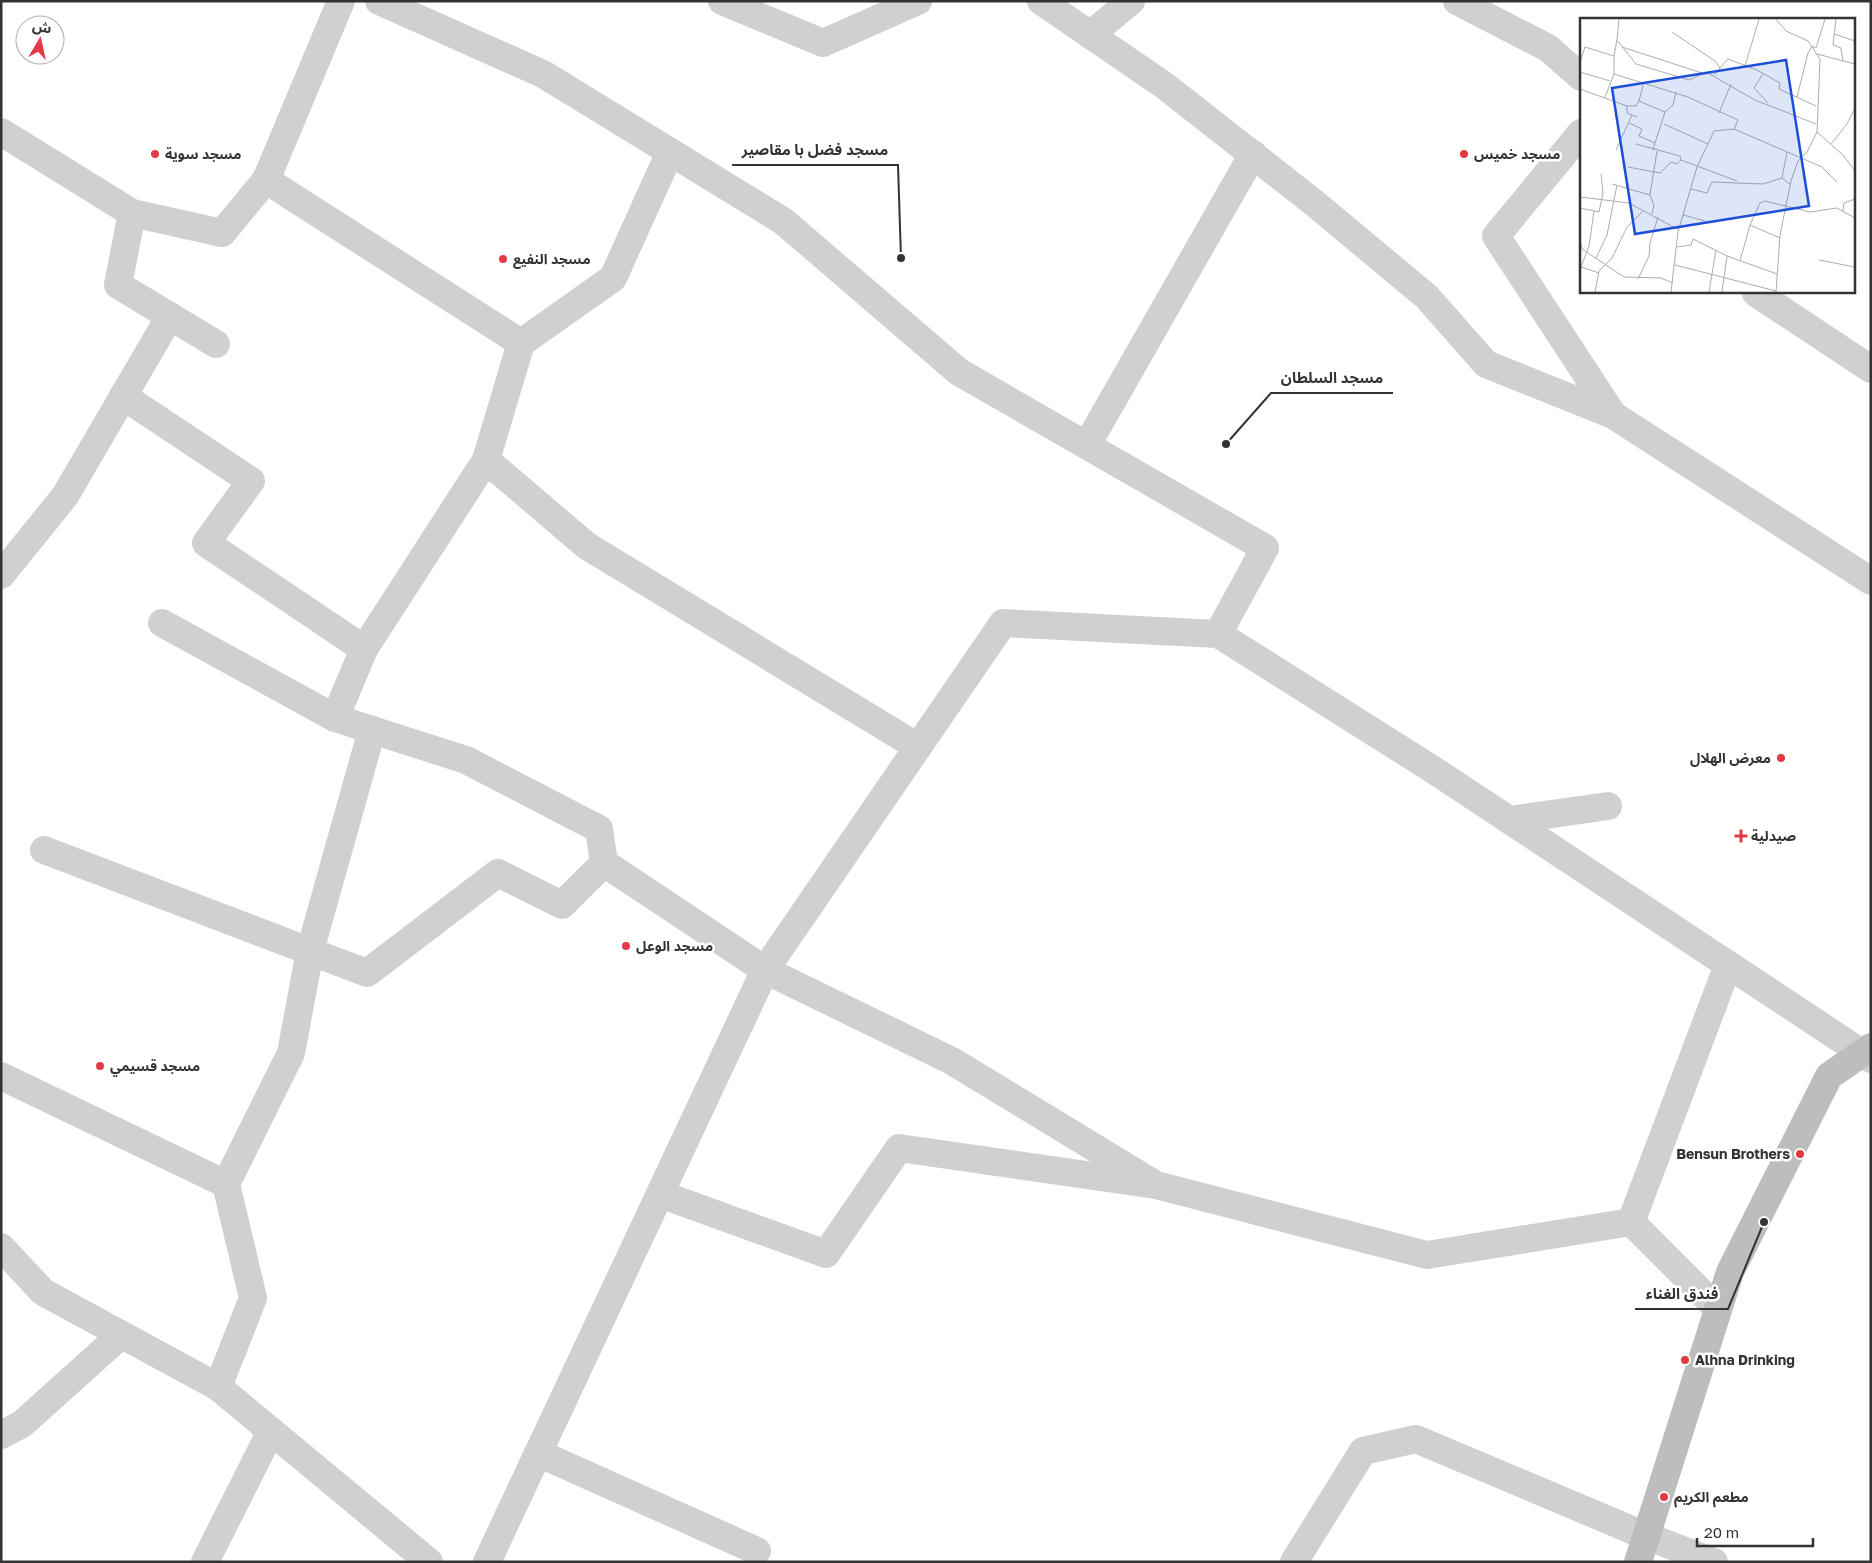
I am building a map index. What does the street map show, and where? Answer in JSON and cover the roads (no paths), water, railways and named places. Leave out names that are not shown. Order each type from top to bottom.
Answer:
[{"type":"main road","points":[[1638,1562],[1730,1272],[1829,1076],[1868,1053]]},
{"type":"street","points":[[1,132],[132,213],[222,233],[266,180],[341,1]]},
{"type":"street","points":[[378,1],[543,74],[783,221],[959,372],[1266,548],[1218,634]]},
{"type":"street","points":[[722,1],[823,43],[918,1]]},
{"type":"street","points":[[1041,1],[1165,86],[1313,202],[1427,297],[1486,364],[1613,415],[1871,581]]},
{"type":"street","points":[[1090,35],[1131,1]]},
{"type":"street","points":[[1457,1],[1548,48],[1580,76]]},
{"type":"street","points":[[1580,134],[1496,236],[1613,415]]},
{"type":"street","points":[[335,718],[364,649],[486,460],[522,343],[613,278],[670,152]]},
{"type":"street","points":[[1087,445],[1253,154]]},
{"type":"street","points":[[266,180],[522,343]]},
{"type":"street","points":[[132,213],[118,285],[216,344]]},
{"type":"street","points":[[1756,292],[1756,294],[1871,369]]},
{"type":"street","points":[[1,575],[65,496],[170,316]]},
{"type":"street","points":[[123,396],[251,481],[206,543],[364,649]]},
{"type":"street","points":[[486,460],[587,546],[918,747]]},
{"type":"street","points":[[162,623],[335,718],[466,760],[599,829],[604,863],[765,970],[952,1061],[1156,1185]]},
{"type":"street","points":[[487,1562],[765,970],[1003,623],[1218,634],[1429,767],[1728,965],[1868,1053]]},
{"type":"street","points":[[218,1387],[253,1298],[226,1184],[292,1053],[310,951],[372,730]]},
{"type":"street","points":[[1510,820],[1608,806]]},
{"type":"street","points":[[44,850],[367,973],[498,873],[562,906],[604,863]]},
{"type":"street","points":[[1632,1222],[1728,965]]},
{"type":"street","points":[[1,1076],[226,1184]]},
{"type":"street","points":[[660,1194],[826,1254],[899,1148],[1156,1185],[1427,1255],[1632,1222]]},
{"type":"street","points":[[1632,1222],[1718,1309]]},
{"type":"street","points":[[1,1247],[43,1292],[218,1387],[429,1562]]},
{"type":"street","points":[[1,1435],[22,1424],[121,1335]]},
{"type":"street","points":[[205,1562],[271,1431]]},
{"type":"street","points":[[1294,1562],[1363,1451],[1416,1439],[1646,1536],[1714,1562]]},
{"type":"street","points":[[538,1453],[757,1551]]},
{"type":"place","name":"مسجد سوية","points":[[155,154]]},
{"type":"place","name":"مسجد خميس","points":[[1464,154]]},
{"type":"place","name":"مسجد فضل با مقاصير","points":[[901,258]]},
{"type":"place","name":"مسجد النفيع","points":[[503,259]]},
{"type":"place","name":"مسجد السلطان","points":[[1226,444]]},
{"type":"place","name":"معرض الهلال","points":[[1781,758]]},
{"type":"place","name":"صيدلية","points":[[1741,836]]},
{"type":"place","name":"مسجد الوعل","points":[[626,946]]},
{"type":"place","name":"مسجد قسيمي","points":[[100,1066]]},
{"type":"place","name":"Bensun Brothers","points":[[1800,1154]]},
{"type":"place","name":"فندق الغناء","points":[[1764,1222]]},
{"type":"place","name":"Alhna Drinking","points":[[1685,1360]]},
{"type":"place","name":"مطعم الكريم","points":[[1664,1497]]}]
